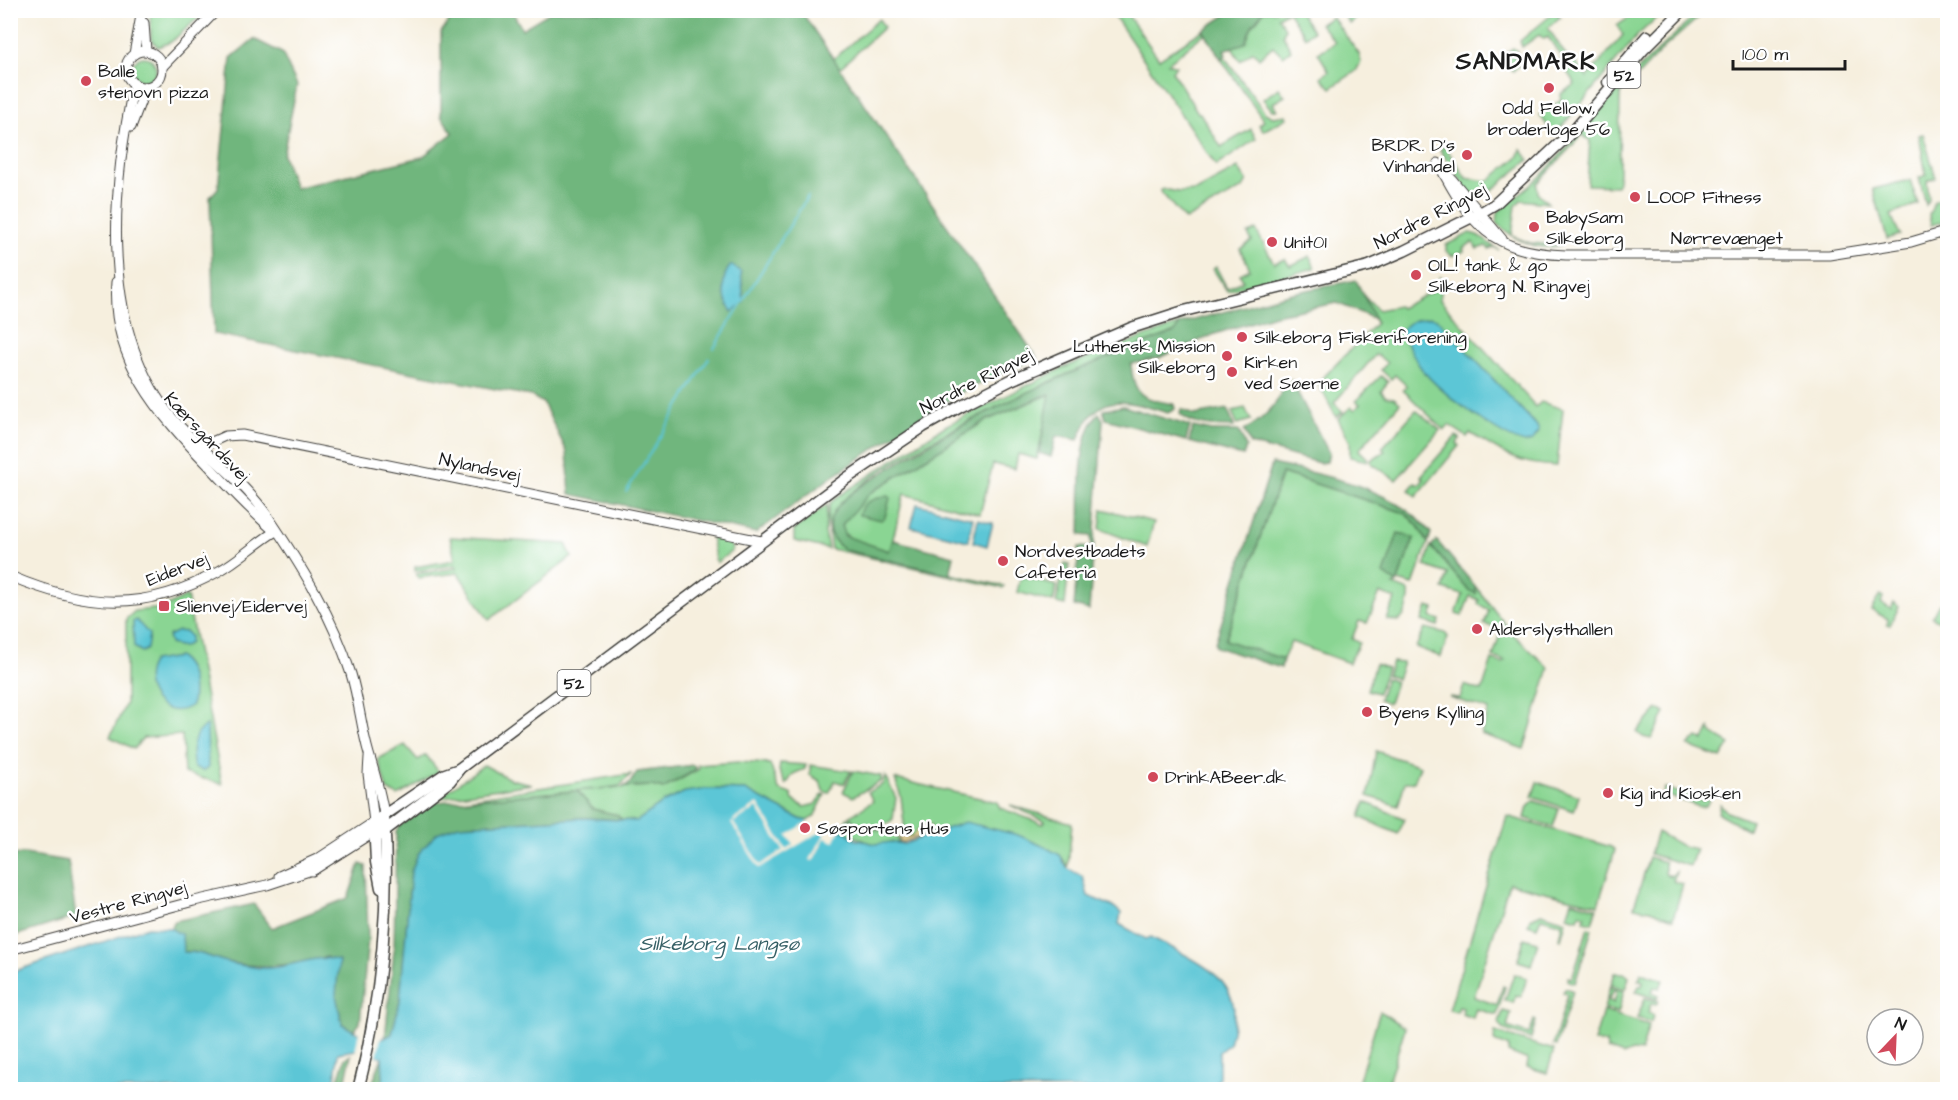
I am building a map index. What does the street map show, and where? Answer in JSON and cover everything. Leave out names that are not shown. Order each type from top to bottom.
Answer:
[{"type":"main road","name":"Nordre Ringvej","points":[[1564,139],[1638,46],[1672,10]]},
{"type":"main road","name":"Nordre Ringvej","points":[[380,826],[445,774],[460,768],[761,541],[888,449],[962,405],[1011,380],[1131,328],[1184,311],[1369,266],[1404,251],[1495,204],[1564,139],[1683,10]]},
{"type":"main road","name":"Nordre Ringvej","points":[[380,826],[450,781],[460,768]]},
{"type":"main road","points":[[358,1089],[380,974],[384,900],[376,862],[380,826]]},
{"type":"street","points":[[142,10],[146,51]]},
{"type":"street","points":[[142,10],[134,54],[126,69],[134,84],[146,87],[158,80],[162,67],[217,10]]},
{"type":"street","points":[[156,56],[187,42]]},
{"type":"street","points":[[134,54],[146,51],[156,56],[162,67]]},
{"type":"street","name":"Kærsgårdsvej","points":[[134,84],[119,188],[118,249],[122,300],[135,353],[156,395],[196,448],[245,491],[269,518],[302,569],[338,639],[355,691],[369,755],[376,772],[380,826]]},
{"type":"street","name":"Kærsgårdsvej","points":[[124,146],[146,87]]},
{"type":"street","points":[[1438,163],[1476,215],[1458,202],[1438,163]]},
{"type":"street","name":"Nørrevænget","points":[[1476,215],[1481,229],[1506,244],[1518,250],[1543,254],[1829,255],[1911,242],[1947,231]]},
{"type":"street","name":"Nylandsvej","points":[[196,448],[225,436],[242,435],[761,541]]},
{"type":"street","name":"Eidervej","points":[[10,576],[70,598],[114,602],[141,600],[171,592],[204,579],[276,531]]},
{"type":"street","name":"Vestre Ringvej","points":[[10,950],[312,871],[380,826]]},
{"type":"street","name":"Vestre Ringvej","points":[[254,886],[319,858],[380,826]]},
{"type":"green space","points":[[150,11],[206,11],[171,42],[158,47],[151,39]]},
{"type":"green space","points":[[457,11],[512,11],[522,29],[552,11],[801,11],[1037,358],[960,393],[837,473],[756,533],[570,494],[567,452],[543,403],[531,396],[214,334],[210,197],[218,188],[231,58],[254,39],[282,53],[297,85],[283,155],[295,188],[422,157],[453,133],[441,116],[441,32]]},
{"type":"green space","points":[[1111,11],[1125,11],[1159,59],[1203,30],[1204,34],[1168,63],[1176,66],[1172,71],[1221,147],[1251,129],[1256,139],[1216,166]]},
{"type":"green space","points":[[1232,11],[1264,11],[1252,26],[1245,43],[1224,50],[1226,55],[1221,59],[1203,30]]},
{"type":"green space","points":[[1264,11],[1288,11],[1278,17],[1285,28],[1283,35],[1291,50],[1283,56],[1273,46],[1259,58],[1253,51],[1240,61],[1231,46],[1245,43],[1252,26]]},
{"type":"green space","points":[[1288,11],[1299,11],[1313,31],[1305,37]]},
{"type":"green space","points":[[1341,11],[1363,11],[1363,12],[1350,24]]},
{"type":"green space","points":[[1556,11],[1560,17],[1548,28],[1571,63],[1574,61],[1587,77],[1623,35],[1617,26],[1638,11],[1664,11],[1638,35],[1554,136],[1540,115],[1561,100],[1561,94],[1575,84],[1560,61],[1563,59],[1548,37],[1544,39],[1539,35],[1522,47],[1520,41]]},
{"type":"green space","points":[[1700,11],[1706,11],[1665,47],[1620,94],[1617,186],[1587,185],[1590,140],[1582,135],[1537,184],[1538,193],[1548,203],[1521,200],[1516,206],[1512,235],[1497,223],[1498,212],[1541,176],[1633,74]]},
{"type":"green space","points":[[1332,17],[1359,54],[1361,62],[1356,71],[1331,88],[1321,77],[1329,71],[1318,53],[1335,42],[1320,24]]},
{"type":"green space","points":[[879,19],[884,27],[840,68],[833,59]]},
{"type":"green space","points":[[1513,48],[1517,51],[1513,54],[1519,65],[1513,71],[1500,58]]},
{"type":"green space","points":[[1224,56],[1265,113],[1273,117],[1286,115],[1287,118],[1263,131],[1259,125],[1264,121],[1221,59]]},
{"type":"green space","points":[[144,57],[153,60],[156,69],[153,78],[144,81],[135,78],[132,69],[135,60]]},
{"type":"green space","points":[[1279,88],[1285,96],[1273,103],[1277,110],[1272,110],[1263,99]]},
{"type":"green space","points":[[1923,134],[1936,178],[1927,181],[1929,200],[1926,205],[1919,178],[1926,175],[1919,135]]},
{"type":"green space","points":[[1444,145],[1466,178],[1488,181],[1519,156],[1521,149],[1529,160],[1486,195],[1470,194],[1440,150]]},
{"type":"green space","points":[[1238,168],[1247,181],[1243,188],[1185,220],[1160,191],[1163,189],[1179,192],[1196,191]]},
{"type":"green space","points":[[1910,180],[1918,204],[1891,215],[1900,235],[1887,239],[1873,189]]},
{"type":"green space","points":[[1942,199],[1947,221],[1931,225],[1929,215],[1935,201]]},
{"type":"green space","points":[[1256,230],[1274,263],[1285,259],[1290,266],[1310,256],[1315,268],[1227,291],[1213,269],[1216,267],[1227,288],[1243,281],[1240,274],[1250,269],[1240,249],[1252,241],[1248,234]]},
{"type":"green space","points":[[1470,233],[1477,235],[1499,250],[1494,247],[1489,249],[1486,246],[1477,249],[1473,242],[1463,248],[1464,251],[1452,256],[1446,251],[1446,245]]},
{"type":"green space","points":[[1515,237],[1530,243],[1562,245],[1535,246]]},
{"type":"green space","points":[[1440,277],[1443,278],[1440,300],[1536,407],[1541,402],[1563,409],[1557,466],[1530,463],[1510,457],[1470,433],[1467,437],[1449,425],[1444,430],[1403,390],[1407,386],[1395,375],[1391,379],[1381,370],[1387,363],[1376,354],[1334,403],[1343,412],[1336,417],[1318,383],[1376,323],[1363,294],[1378,310],[1398,306],[1400,308],[1435,290]]},
{"type":"green space","points":[[1356,280],[1375,319],[1337,303],[1275,315],[1215,334],[1159,358],[1131,364],[1132,375],[1138,390],[1148,398],[1174,404],[1175,409],[1168,413],[1126,403],[1114,402],[1104,405],[1094,412],[1078,440],[1056,436],[1051,457],[1039,453],[1050,394],[1041,397],[985,421],[870,493],[841,526],[845,536],[889,551],[893,540],[954,556],[950,574],[845,550],[831,536],[829,527],[832,516],[842,502],[856,490],[921,449],[991,410],[1063,376],[1175,332],[1180,324],[1292,293]]},
{"type":"green space","points":[[1180,324],[1175,332],[1110,356],[1116,347]]},
{"type":"green space","points":[[1113,347],[1107,358],[1002,404],[914,451],[876,475],[848,497],[832,516],[829,527],[831,536],[845,550],[1004,586],[1003,588],[831,549],[827,521],[830,503],[843,493],[945,426],[1063,368]]},
{"type":"green space","points":[[1381,376],[1388,382],[1381,391],[1386,397],[1394,398],[1400,403],[1359,450],[1368,459],[1367,461],[1350,457],[1350,441],[1338,419],[1351,407],[1355,410],[1360,404],[1356,401]]},
{"type":"green space","points":[[1291,380],[1329,453],[1327,462],[1319,463],[1250,444],[1244,430],[1268,412]]},
{"type":"green space","points":[[1051,394],[1037,459],[1018,454],[1015,469],[993,464],[980,514],[904,494],[890,551],[855,541],[841,531],[844,519],[870,493],[985,421]]},
{"type":"green space","points":[[1123,406],[1190,426],[1186,441],[1106,419],[1103,410]]},
{"type":"green space","points":[[1245,408],[1251,420],[1237,424],[1232,411]]},
{"type":"green space","points":[[1181,409],[1194,415],[1228,409],[1234,427],[1191,422],[1180,414]]},
{"type":"green space","points":[[1416,410],[1440,430],[1396,480],[1371,463],[1371,460],[1385,451],[1382,448]]},
{"type":"green space","points":[[1099,413],[1103,420],[1089,610],[1074,606],[1079,547],[1091,548],[1091,536],[1080,535],[1083,454],[1091,424]]},
{"type":"green space","points":[[1193,427],[1212,431],[1239,431],[1246,447],[1243,456],[1189,442]]},
{"type":"green space","points":[[1456,436],[1460,438],[1457,443],[1459,446],[1416,497],[1409,490],[1415,483],[1419,485],[1424,479],[1421,476]]},
{"type":"green space","points":[[1272,464],[1337,479],[1379,494],[1416,517],[1431,533],[1428,543],[1418,526],[1405,513],[1282,473],[1225,640],[1283,659],[1281,668],[1216,647],[1215,643]]},
{"type":"green space","points":[[1282,473],[1405,513],[1418,526],[1428,543],[1413,585],[1398,581],[1414,539],[1398,533],[1385,574],[1397,583],[1393,585],[1409,591],[1406,612],[1398,621],[1387,620],[1395,599],[1380,593],[1367,623],[1359,621],[1352,639],[1359,643],[1349,663],[1291,642],[1283,659],[1225,641]]},
{"type":"green space","points":[[888,496],[890,498],[885,517],[881,520],[859,515],[866,503]]},
{"type":"green space","points":[[827,505],[825,532],[828,549],[794,541],[794,530]]},
{"type":"green space","points":[[1102,509],[1154,522],[1147,547],[1100,529]]},
{"type":"green space","points":[[1398,533],[1414,538],[1397,583],[1384,574]]},
{"type":"green space","points":[[450,537],[566,544],[572,557],[489,620],[458,573],[418,578],[416,574],[457,568],[456,565],[415,571],[415,567],[455,560]]},
{"type":"green space","points":[[711,537],[731,544],[732,551],[716,563]]},
{"type":"green space","points":[[1437,541],[1475,586],[1476,594],[1468,590],[1431,546]]},
{"type":"green space","points":[[1431,546],[1468,590],[1476,593],[1475,586],[1513,634],[1549,668],[1524,749],[1481,734],[1489,710],[1449,697],[1460,698],[1464,685],[1482,691],[1492,660],[1503,663],[1505,661],[1493,657],[1501,630],[1484,624],[1489,610],[1478,604],[1479,600],[1470,596],[1462,616],[1456,614],[1463,595],[1443,589],[1448,574],[1425,566]]},
{"type":"green space","points":[[1065,563],[1069,564],[1065,605],[1056,603]]},
{"type":"green space","points":[[1021,576],[1057,586],[1053,602],[1017,592]]},
{"type":"green space","points":[[1880,595],[1883,597],[1881,603],[1891,609],[1894,603],[1899,607],[1890,625],[1887,625],[1888,619],[1871,610]]},
{"type":"green space","points":[[187,596],[222,784],[184,773],[182,735],[143,738],[134,749],[110,737],[126,703],[126,619],[135,611],[163,608]]},
{"type":"green space","points":[[1939,604],[1947,607],[1947,625],[1932,617]]},
{"type":"green space","points":[[1427,607],[1434,609],[1431,617],[1440,620],[1438,626],[1422,621]]},
{"type":"green space","points":[[1425,628],[1445,633],[1448,637],[1441,657],[1416,647]]},
{"type":"green space","points":[[1392,662],[1403,663],[1397,679],[1387,675]]},
{"type":"green space","points":[[1375,664],[1387,668],[1378,693],[1367,690]]},
{"type":"green space","points":[[1386,678],[1396,682],[1389,703],[1379,700]]},
{"type":"green space","points":[[1658,709],[1665,713],[1651,739],[1643,737],[1637,732]]},
{"type":"green space","points":[[1710,728],[1711,733],[1730,744],[1721,758],[1688,746],[1697,737],[1704,740]]},
{"type":"green space","points":[[405,745],[418,760],[426,755],[439,772],[398,796],[387,790],[378,759]]},
{"type":"green space","points":[[1376,751],[1420,766],[1414,782],[1405,782],[1398,806],[1368,796]]},
{"type":"green space","points":[[738,762],[770,764],[779,790],[791,794],[793,800],[804,807],[816,804],[823,794],[825,795],[814,817],[807,821],[800,819],[745,790],[707,789],[664,802],[637,821],[622,820],[617,815],[593,809],[577,791],[596,789],[454,801],[631,774],[620,786],[597,789],[652,786],[663,789],[699,769],[698,765]]},
{"type":"green space","points":[[780,763],[806,765],[805,769],[793,774],[786,785],[779,771]]},
{"type":"green space","points":[[484,765],[510,779],[532,784],[438,798]]},
{"type":"green space","points":[[693,765],[696,768],[692,772],[663,789],[652,786],[623,787],[630,783],[637,772]]},
{"type":"green space","points":[[810,765],[851,771],[844,784],[835,781],[829,793],[823,791],[820,781],[810,775]]},
{"type":"green space","points":[[853,771],[881,776],[881,781],[853,797],[843,792]]},
{"type":"green space","points":[[885,776],[896,798],[893,819],[876,827],[859,824],[849,817],[873,801],[868,792],[883,784]]},
{"type":"green space","points":[[895,779],[997,802],[1000,808],[1043,824],[1045,821],[1010,805],[1072,823],[1068,867],[1060,855],[939,829],[928,834],[931,825],[923,825],[912,837],[905,833],[901,797]]},
{"type":"green space","points":[[1537,782],[1579,796],[1574,811],[1532,797]]},
{"type":"green space","points":[[1665,788],[1703,801],[1705,797],[1709,800],[1706,806],[1700,807],[1663,794]]},
{"type":"green space","points":[[577,791],[593,809],[617,815],[622,820],[584,818],[459,825],[411,872],[400,1001],[392,1035],[385,1039],[394,950],[396,832],[399,826],[436,802]]},
{"type":"green space","points":[[1534,801],[1559,809],[1553,827],[1525,818],[1528,807]]},
{"type":"green space","points":[[1365,802],[1405,819],[1398,834],[1360,817]]},
{"type":"green space","points":[[1720,804],[1727,812],[1751,821],[1748,830],[1718,813]]},
{"type":"green space","points":[[1507,816],[1615,850],[1598,905],[1509,883],[1474,997],[1497,1005],[1503,986],[1505,987],[1497,1015],[1476,1009],[1473,1018],[1462,1014],[1463,1008],[1459,1007],[1457,1012],[1449,1010]]},
{"type":"green space","points":[[847,818],[862,828],[893,831],[900,843],[876,844],[839,831]]},
{"type":"green space","points":[[1657,832],[1682,846],[1696,849],[1690,866],[1650,854]]},
{"type":"green space","points":[[25,854],[68,861],[76,917],[11,937],[11,855]]},
{"type":"green space","points":[[1649,857],[1665,862],[1665,873],[1671,876],[1676,872],[1673,881],[1683,884],[1673,919],[1650,910],[1634,907]]},
{"type":"green space","points":[[360,864],[366,866],[368,939],[360,1023],[354,1031],[342,1024],[327,957],[277,966],[253,966],[221,961],[194,952],[182,952],[170,928],[175,921],[254,904],[272,928],[348,898]]},
{"type":"green space","points":[[1572,901],[1597,908],[1592,923],[1584,921],[1585,915],[1580,914],[1578,919],[1567,916]]},
{"type":"green space","points":[[1541,913],[1566,921],[1561,939],[1559,938],[1562,924],[1541,918],[1537,927],[1528,924],[1531,918]]},
{"type":"green space","points":[[1588,928],[1592,929],[1575,983],[1568,981],[1568,977],[1572,978]]},
{"type":"green space","points":[[1524,938],[1538,942],[1531,965],[1518,961]]},
{"type":"green space","points":[[1615,973],[1624,973],[1629,977],[1625,989],[1611,985]]},
{"type":"green space","points":[[1641,973],[1663,980],[1660,988],[1654,987],[1652,992],[1658,995],[1657,999],[1636,992],[1639,986],[1642,986],[1643,981],[1639,980]]},
{"type":"green space","points":[[1514,974],[1527,978],[1521,997],[1516,995],[1513,1003],[1505,1000]]},
{"type":"green space","points":[[1610,987],[1624,991],[1618,1013],[1604,1008],[1607,999],[1614,1003],[1617,992],[1613,991],[1611,998],[1607,996]]},
{"type":"green space","points":[[1566,988],[1573,991],[1556,1046],[1553,1045],[1568,994],[1563,992]]},
{"type":"green space","points":[[1645,998],[1658,1001],[1656,1005],[1651,1004],[1648,1012],[1653,1016],[1651,1022],[1637,1018]]},
{"type":"green space","points":[[1380,1011],[1405,1028],[1386,1089],[1356,1089]]},
{"type":"green space","points":[[1503,1011],[1511,1013],[1507,1027],[1529,1034],[1534,1020],[1536,1021],[1531,1039],[1502,1029],[1499,1022]]},
{"type":"green space","points":[[1603,1011],[1649,1025],[1641,1052],[1632,1051],[1623,1055],[1607,1049],[1606,1043],[1594,1042]]},
{"type":"green space","points":[[1495,1032],[1554,1050],[1547,1073],[1527,1067],[1528,1060],[1508,1052],[1509,1047],[1494,1041]]},
{"type":"green space","points":[[351,1055],[344,1089],[335,1089],[345,1058]]},
{"type":"green space","points":[[382,1057],[384,1089],[370,1090]]},
{"type":"sand","points":[[923,825],[931,825],[928,834],[900,843],[899,838],[912,836]]},
{"type":"water","points":[[731,265],[741,272],[744,302],[732,312],[726,301],[724,288],[725,276]]},
{"type":"water","points":[[1431,317],[1437,319],[1537,426],[1539,432],[1532,441],[1525,443],[1514,439],[1469,412],[1440,388],[1421,368],[1401,332],[1409,323]]},
{"type":"water","points":[[917,504],[973,518],[968,541],[911,527]]},
{"type":"water","points":[[978,519],[993,523],[987,546],[973,542]]},
{"type":"water","points":[[136,620],[149,634],[147,649],[142,652],[134,647],[133,622]]},
{"type":"water","points":[[178,631],[186,632],[190,636],[190,643],[183,647],[170,644],[168,636]]},
{"type":"water","points":[[178,657],[190,672],[193,685],[192,705],[181,710],[171,710],[155,700],[147,681],[148,671],[153,661]]},
{"type":"water","points":[[207,724],[208,768],[203,771],[194,767],[192,749],[198,733]]},
{"type":"water","name":"Silkeborg Langsø","points":[[707,789],[745,790],[800,819],[847,832],[855,839],[876,844],[891,842],[904,844],[965,822],[1018,835],[1060,855],[1067,868],[1083,877],[1088,896],[1114,907],[1121,913],[1119,924],[1146,939],[1151,937],[1192,958],[1217,976],[1226,988],[1232,1001],[1234,1023],[1229,1044],[1219,1052],[1219,1078],[1213,1088],[1215,1089],[384,1090],[382,1057],[356,1050],[338,1053],[334,1089],[11,1090],[10,976],[15,971],[148,927],[170,928],[182,935],[183,952],[199,953],[239,965],[274,968],[321,958],[339,961],[336,995],[342,1024],[367,1037],[385,1037],[392,1034],[400,1001],[411,872],[418,854],[437,833],[459,825],[584,818],[637,821],[664,802],[685,792]]},
{"type":"pier","points":[[758,804],[786,849],[793,844],[787,835],[812,819],[841,828],[834,842],[825,838],[813,861],[810,860],[826,831],[824,830],[759,868],[731,823],[733,822],[760,865],[783,850],[757,808],[734,822],[733,820]]},
{"type":"pier","points":[[359,1032],[381,1037],[377,1057],[355,1053]]},
{"type":"waterway","points":[[714,348],[808,196]]},
{"type":"waterway","points":[[626,492],[709,358]]},
{"type":"place","name":"Balle stenovn pizza","points":[[86,81]]},
{"type":"place","name":"Odd Fellow, broderloge 56","points":[[1549,88]]},
{"type":"place","name":"BRDR. D's Vinhandel","points":[[1467,155]]},
{"type":"place","name":"LOOP Fitness","points":[[1635,197]]},
{"type":"place","name":"BabySam Silkeborg","points":[[1534,227]]},
{"type":"place","name":"Unit01","points":[[1272,242]]},
{"type":"place","name":"OIL! tank & go Silkeborg N. Ringvej","points":[[1416,275]]},
{"type":"place","name":"Silkeborg Fiskeriforening","points":[[1242,337]]},
{"type":"place","name":"Luthersk Mission Silkeborg","points":[[1227,356]]},
{"type":"place","name":"Kirken ved Søerne","points":[[1232,372]]},
{"type":"place","name":"Nordvestbadets Cafeteria","points":[[1003,561]]},
{"type":"place","name":"Slienvej/Eidervej","points":[[164,606]]},
{"type":"place","name":"Alderslysthallen","points":[[1477,629]]},
{"type":"place","name":"Byens Kylling","points":[[1367,712]]},
{"type":"place","name":"DrinkABeer.dk","points":[[1153,777]]},
{"type":"place","name":"Kig ind Kiosken","points":[[1608,793]]},
{"type":"place","name":"Søsportens Hus","points":[[805,828]]},
{"type":"district","name":"SANDMARK","points":[[1526,61]]}]
